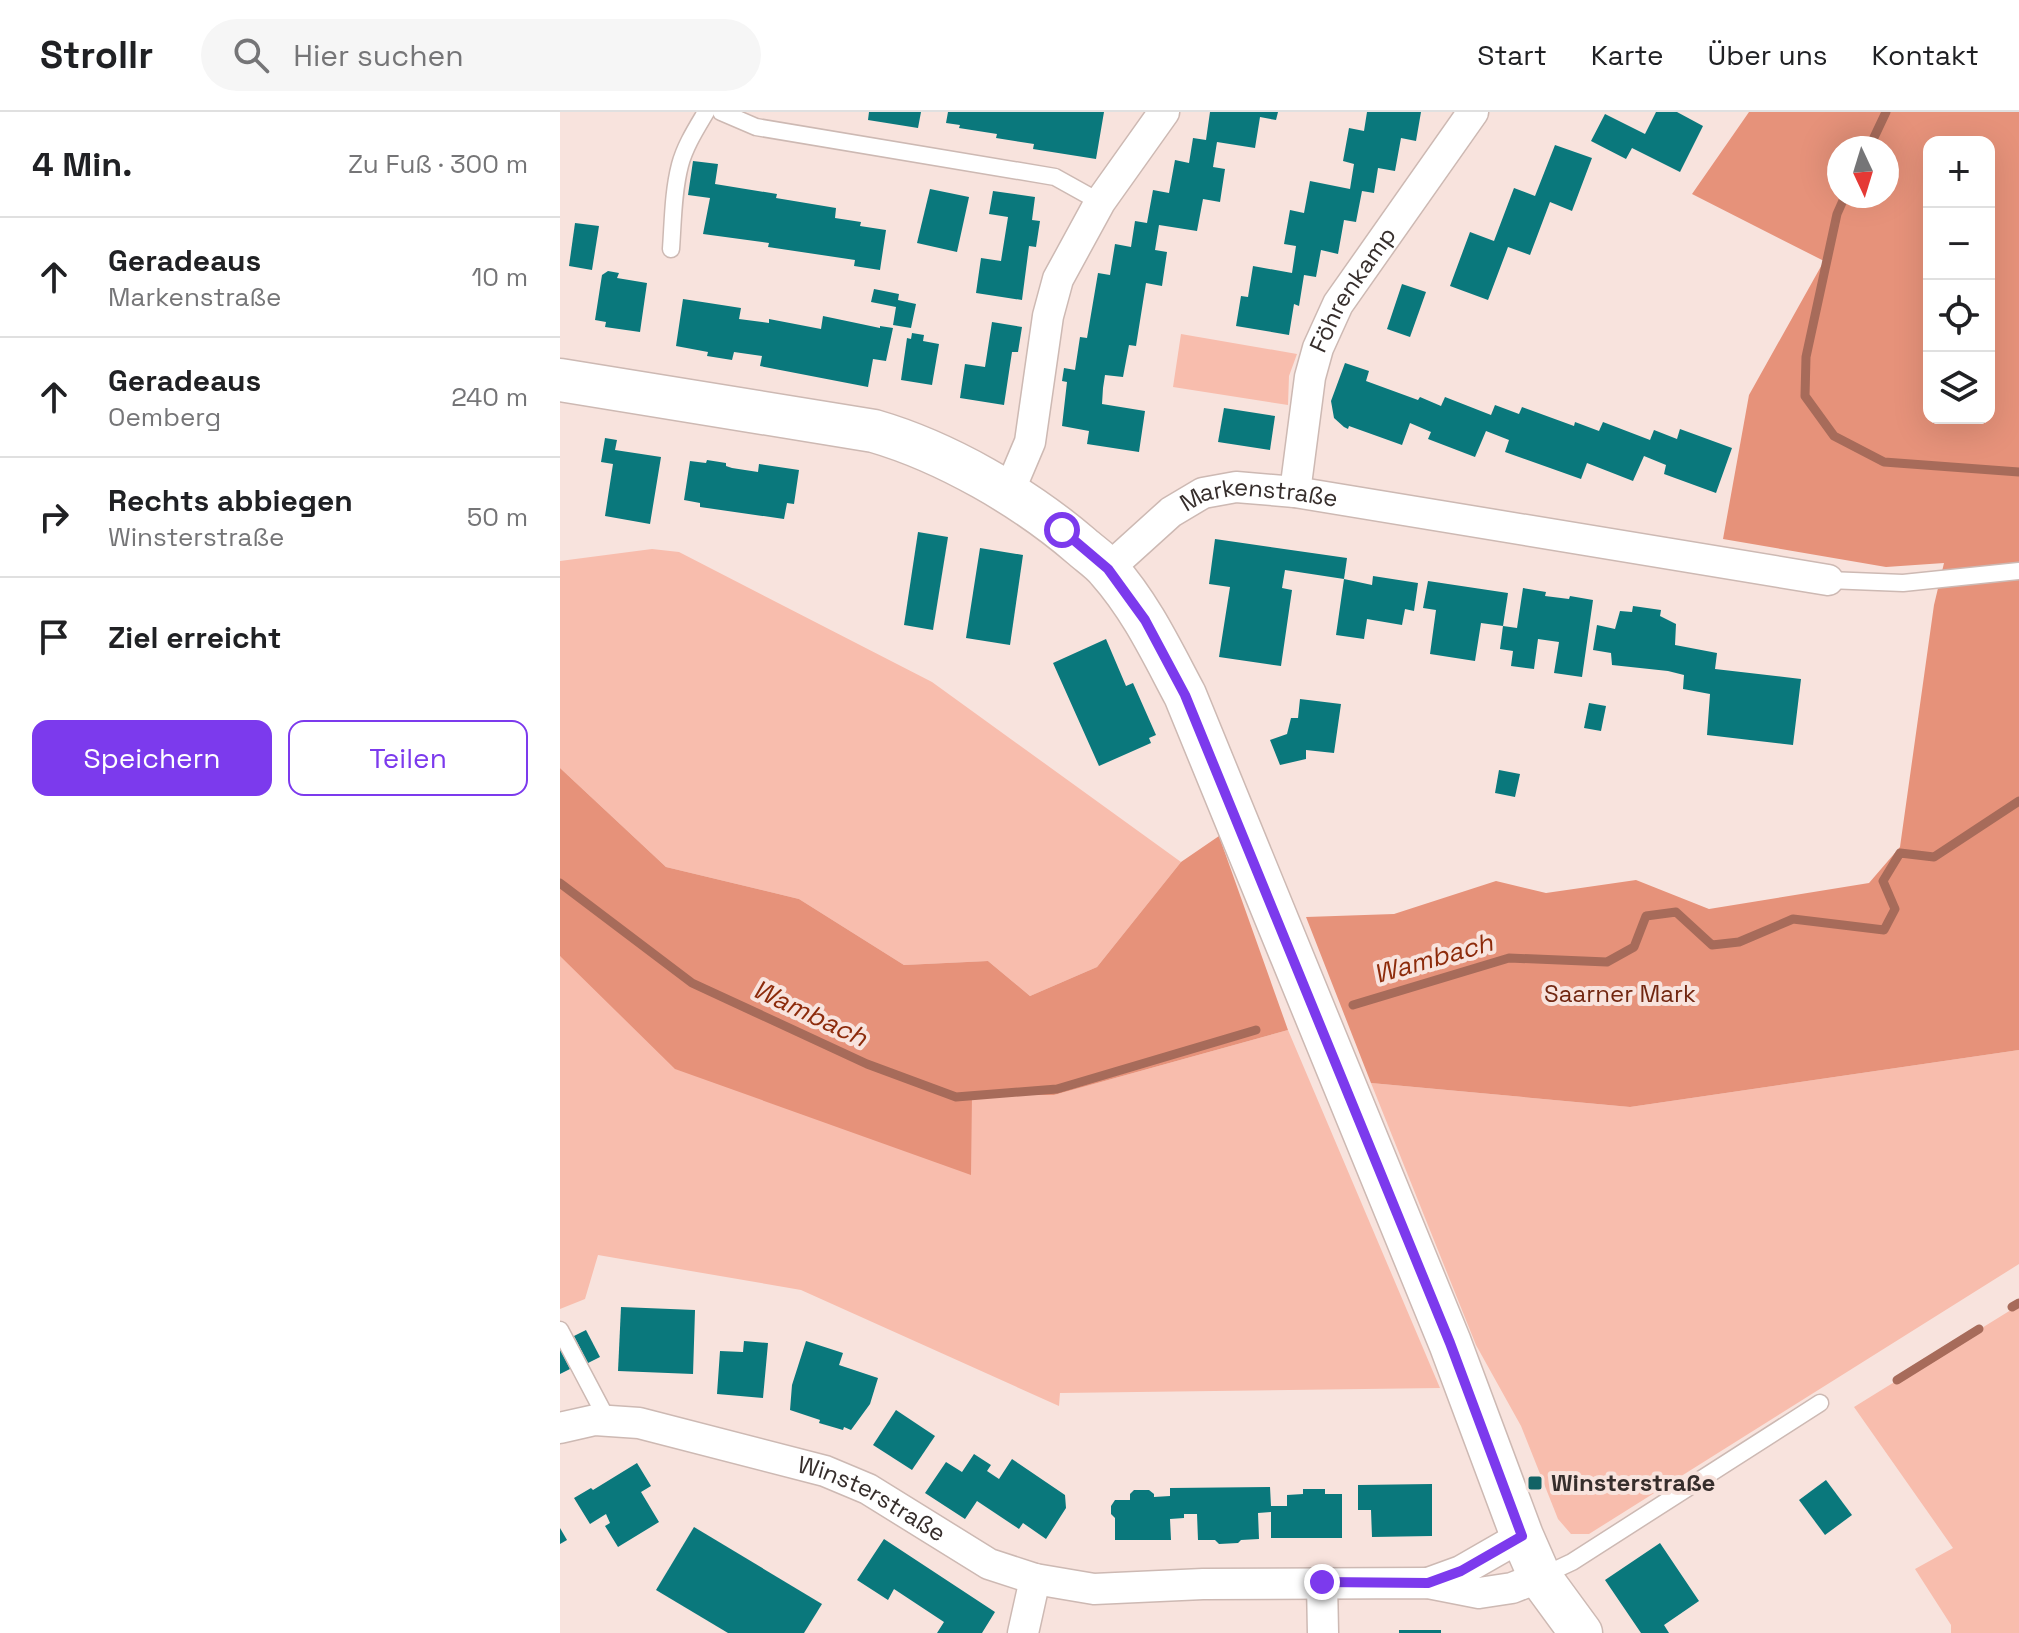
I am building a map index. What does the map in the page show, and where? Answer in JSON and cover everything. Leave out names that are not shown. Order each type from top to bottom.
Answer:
[{"type":"street","points":[[1008,494],[1030,442],[1048,316],[1058,279],[1100,202],[1164,112]]},
{"type":"street","name":"Föhrenkamp","points":[[1295,492],[1310,377],[1318,348],[1338,304],[1473,112]]},
{"type":"street","points":[[560,380],[874,431],[906,440],[1008,494],[1062,530],[1108,569],[1145,620],[1185,695],[1450,1343],[1522,1536],[1540,1577],[1581,1633]]},
{"type":"street","name":"Markenstraße","points":[[1108,569],[1171,512],[1203,493],[1236,487],[1295,492],[1828,580]]},
{"type":"street","name":"Winsterstraße","points":[[560,1428],[595,1420],[639,1423],[825,1471],[868,1489],[989,1564],[1035,1579],[1094,1589],[1203,1584],[1428,1583],[1479,1593],[1512,1588],[1540,1577]]},
{"type":"street","name":"Winsterstraße","points":[[1428,1583],[1461,1571],[1522,1536]]},
{"type":"street","points":[[1023,1633],[1035,1579]]},
{"type":"street","points":[[1322,1582],[1323,1633]]},
{"type":"lane","points":[[671,249],[680,163],[706,112]]},
{"type":"lane","points":[[721,112],[756,127],[1055,177],[1100,202]]},
{"type":"lane","name":"Markenstraße","points":[[1828,580],[1903,583],[2019,571]]},
{"type":"lane","points":[[560,1330],[608,1421]]},
{"type":"lane","name":"Winsterstraße","points":[[1540,1577],[1572,1562],[1820,1403]]},
{"type":"shaded area","points":[[1181,334],[1297,354],[1289,376],[1288,405],[1173,387]]},
{"type":"shaded area","points":[[652,549],[679,552],[932,682],[1181,862],[1097,967],[1030,996],[988,961],[904,965],[799,899],[666,867],[560,768],[560,561]]},
{"type":"shaded area","points":[[560,956],[971,1174],[971,1095],[1054,1095],[1288,1030],[1440,1388],[1060,1393],[1059,1406],[801,1290],[598,1255],[585,1299],[560,1309]]},
{"type":"shaded area","points":[[2019,1050],[2019,1264],[1589,1534],[1571,1534],[1558,1519],[1521,1426],[1476,1345],[1371,1083],[1630,1107]]},
{"type":"shaded area","points":[[2019,1305],[2019,1633],[1951,1633],[1951,1625],[1915,1569],[1953,1548],[1854,1407]]},
{"type":"green space","name":"Saarner Mark","points":[[1749,112],[2019,112],[2019,1050],[1630,1107],[1371,1083],[1306,917],[1394,914],[1496,881],[1546,893],[1636,880],[1709,909],[1869,883],[1900,847],[1934,605],[1944,563],[1886,567],[1723,539],[1749,395],[1824,261],[1692,194]]},
{"type":"green space","points":[[560,768],[666,867],[799,899],[904,965],[988,961],[1030,996],[1097,967],[1181,862],[1219,836],[1288,1030],[1054,1095],[972,1095],[971,1175],[675,1069],[560,956]]},
{"type":"building","points":[[869,112],[921,112],[918,128],[868,120]]},
{"type":"building","points":[[948,112],[1104,112],[1096,159],[1033,149],[1034,144],[959,128],[960,125],[946,123]]},
{"type":"building","points":[[1210,112],[1278,112],[1276,120],[1260,117],[1255,148],[1217,142],[1213,167],[1225,169],[1220,202],[1203,199],[1197,231],[1159,225],[1155,250],[1167,252],[1162,286],[1146,283],[1136,346],[1129,345],[1123,377],[1105,375],[1103,388],[1102,404],[1145,411],[1139,452],[1087,444],[1089,431],[1062,426],[1067,382],[1062,381],[1064,368],[1075,370],[1080,337],[1087,338],[1098,273],[1110,275],[1115,244],[1131,247],[1135,221],[1147,223],[1153,190],[1169,193],[1175,160],[1189,163],[1193,138],[1206,140]]},
{"type":"building","points":[[1367,112],[1421,112],[1416,141],[1401,138],[1395,171],[1378,168],[1374,193],[1362,191],[1356,222],[1344,220],[1338,254],[1321,250],[1316,277],[1304,275],[1299,306],[1294,304],[1289,335],[1236,326],[1241,296],[1248,297],[1253,266],[1292,273],[1296,246],[1284,244],[1290,210],[1304,213],[1310,181],[1350,189],[1354,164],[1343,161],[1349,128],[1364,131]]},
{"type":"building","points":[[1656,112],[1677,112],[1703,126],[1680,172],[1632,148],[1626,159],[1591,141],[1605,114],[1645,134]]},
{"type":"building","points":[[1555,145],[1592,158],[1572,211],[1550,202],[1530,255],[1508,247],[1488,300],[1450,286],[1470,232],[1494,241],[1514,188],[1535,196]]},
{"type":"building","points":[[693,161],[718,164],[715,184],[836,208],[835,218],[886,230],[880,270],[854,266],[855,260],[703,234],[710,198],[688,195]]},
{"type":"building","points":[[930,189],[969,197],[957,252],[917,243]]},
{"type":"building","points":[[993,191],[1035,197],[1032,220],[1040,221],[1036,247],[1029,246],[1022,300],[976,293],[981,258],[1001,261],[1008,217],[989,214]]},
{"type":"building","points":[[575,223],[599,226],[592,270],[569,266]]},
{"type":"building","points":[[608,271],[619,273],[617,278],[647,283],[640,332],[605,327],[606,322],[595,320],[602,275]]},
{"type":"building","points":[[1402,284],[1426,292],[1410,337],[1387,329]]},
{"type":"building","points":[[874,289],[899,294],[898,300],[916,304],[911,328],[893,325],[896,307],[871,302]]},
{"type":"building","points":[[683,299],[741,308],[739,319],[769,323],[769,319],[821,329],[823,316],[893,328],[886,361],[873,359],[868,387],[760,366],[762,356],[734,352],[732,360],[707,356],[708,352],[676,346]]},
{"type":"building","points":[[992,322],[1022,327],[1018,352],[1012,352],[1004,405],[960,398],[965,364],[985,367]]},
{"type":"building","points":[[912,333],[924,335],[923,341],[939,344],[932,385],[901,380],[907,338],[911,339]]},
{"type":"building","points":[[1345,363],[1369,371],[1366,381],[1441,406],[1445,397],[1491,415],[1495,405],[1519,414],[1522,407],[1574,426],[1575,422],[1599,431],[1603,422],[1650,440],[1654,430],[1677,439],[1680,429],[1732,448],[1716,493],[1664,474],[1666,465],[1644,456],[1633,481],[1587,463],[1581,479],[1505,452],[1509,440],[1486,431],[1475,457],[1428,439],[1431,432],[1410,423],[1402,445],[1349,426],[1348,429],[1334,418],[1331,401]]},
{"type":"building","points":[[1224,408],[1275,416],[1270,450],[1218,442]]},
{"type":"building","points":[[605,438],[617,440],[615,450],[661,457],[650,524],[605,516],[613,464],[601,462]]},
{"type":"building","points":[[707,460],[758,472],[759,464],[799,470],[794,504],[787,503],[784,519],[700,507],[700,503],[684,500],[690,461],[706,463]]},
{"type":"building","points":[[918,532],[948,537],[933,630],[904,625]]},
{"type":"building","points":[[1215,539],[1347,558],[1344,579],[1285,570],[1282,588],[1292,590],[1281,666],[1219,657],[1230,587],[1209,584]]},
{"type":"building","points":[[980,548],[1023,555],[1010,645],[966,638]]},
{"type":"building","points":[[1373,576],[1418,583],[1414,611],[1405,609],[1402,625],[1367,619],[1364,639],[1336,635],[1344,579],[1372,585]]},
{"type":"building","points":[[1428,581],[1508,593],[1503,626],[1481,623],[1475,661],[1430,654],[1436,610],[1423,608]]},
{"type":"building","points":[[1523,588],[1546,592],[1545,596],[1593,600],[1582,677],[1554,673],[1559,642],[1538,639],[1534,669],[1511,666],[1513,651],[1500,649],[1503,626],[1517,628]]},
{"type":"building","points":[[1633,606],[1661,610],[1660,616],[1676,624],[1675,645],[1717,653],[1715,669],[1801,679],[1793,745],[1707,735],[1710,694],[1683,689],[1684,675],[1612,665],[1611,653],[1593,650],[1597,625],[1615,629],[1620,611],[1632,612]]},
{"type":"building","points":[[1106,639],[1126,686],[1133,683],[1156,735],[1149,738],[1151,743],[1099,766],[1053,663]]},
{"type":"building","points":[[1300,699],[1341,704],[1334,753],[1306,750],[1306,759],[1280,765],[1270,740],[1287,734],[1291,718],[1298,718]]},
{"type":"building","points":[[1589,703],[1606,706],[1601,731],[1584,728]]},
{"type":"building","points":[[1499,770],[1520,774],[1515,797],[1495,793]]},
{"type":"building","points":[[621,1307],[695,1310],[693,1374],[618,1371]]},
{"type":"building","points":[[586,1330],[600,1357],[588,1363],[574,1336]]},
{"type":"building","points":[[744,1341],[768,1343],[763,1398],[717,1394],[720,1351],[743,1352]]},
{"type":"building","points":[[806,1341],[843,1353],[839,1365],[878,1378],[870,1404],[851,1430],[819,1423],[820,1420],[790,1410],[792,1385]]},
{"type":"building","points":[[560,1349],[570,1369],[560,1374]]},
{"type":"building","points":[[896,1410],[935,1436],[912,1470],[873,1445]]},
{"type":"building","points":[[974,1454],[991,1465],[987,1471],[999,1479],[1012,1459],[1065,1495],[1066,1508],[1046,1539],[1023,1523],[1019,1529],[977,1501],[965,1519],[925,1493],[946,1462],[962,1472]]},
{"type":"building","points":[[637,1463],[651,1486],[641,1492],[659,1522],[618,1547],[605,1526],[610,1523],[606,1514],[590,1524],[574,1498]]},
{"type":"building","points":[[1826,1480],[1852,1515],[1825,1535],[1799,1500]]},
{"type":"building","points":[[1432,1484],[1432,1536],[1372,1537],[1371,1510],[1358,1510],[1358,1485]]},
{"type":"building","points":[[1270,1487],[1271,1506],[1287,1506],[1287,1495],[1303,1494],[1303,1489],[1325,1489],[1325,1494],[1342,1494],[1342,1538],[1271,1538],[1271,1512],[1258,1513],[1259,1539],[1238,1543],[1219,1544],[1215,1540],[1198,1540],[1197,1514],[1170,1519],[1171,1540],[1115,1540],[1115,1518],[1111,1514],[1111,1506],[1115,1500],[1130,1500],[1134,1490],[1149,1490],[1154,1497],[1170,1496],[1170,1488]]},
{"type":"building","points":[[694,1527],[822,1604],[804,1633],[728,1633],[656,1590]]},
{"type":"building","points":[[560,1528],[567,1540],[560,1544]]},
{"type":"building","points":[[884,1539],[995,1612],[982,1633],[937,1633],[944,1622],[894,1589],[888,1600],[857,1580]]},
{"type":"building","points":[[1660,1543],[1699,1601],[1664,1625],[1669,1633],[1641,1633],[1605,1580]]},
{"type":"building","points":[[1399,1630],[1441,1630],[1441,1633],[1399,1633]]},
{"type":"waterway","points":[[1875,136],[1886,112]]},
{"type":"waterway","points":[[1840,208],[1806,357],[1805,396],[1834,436],[1884,462],[2019,472]]},
{"type":"waterway","name":"Wambach","points":[[1353,1005],[1509,958],[1607,962],[1634,947],[1646,916],[1676,912],[1712,945],[1739,942],[1793,919],[1884,930],[1895,909],[1883,881],[1900,853],[1934,857],[2019,801]]},
{"type":"waterway","name":"Wambach","points":[[560,883],[692,983],[867,1064],[956,1097],[1057,1089],[1256,1030]]},
{"type":"waterway","points":[[2012,1307],[2019,1303]]},
{"type":"waterway","points":[[1897,1380],[1979,1329]]},
{"type":"place","name":"Winsterstraße","points":[[1535,1483]]},
{"type":"route","points":[[1062,530],[1108,569],[1145,620],[1185,695],[1450,1343],[1522,1536],[1461,1571],[1428,1583],[1322,1582]]}]
